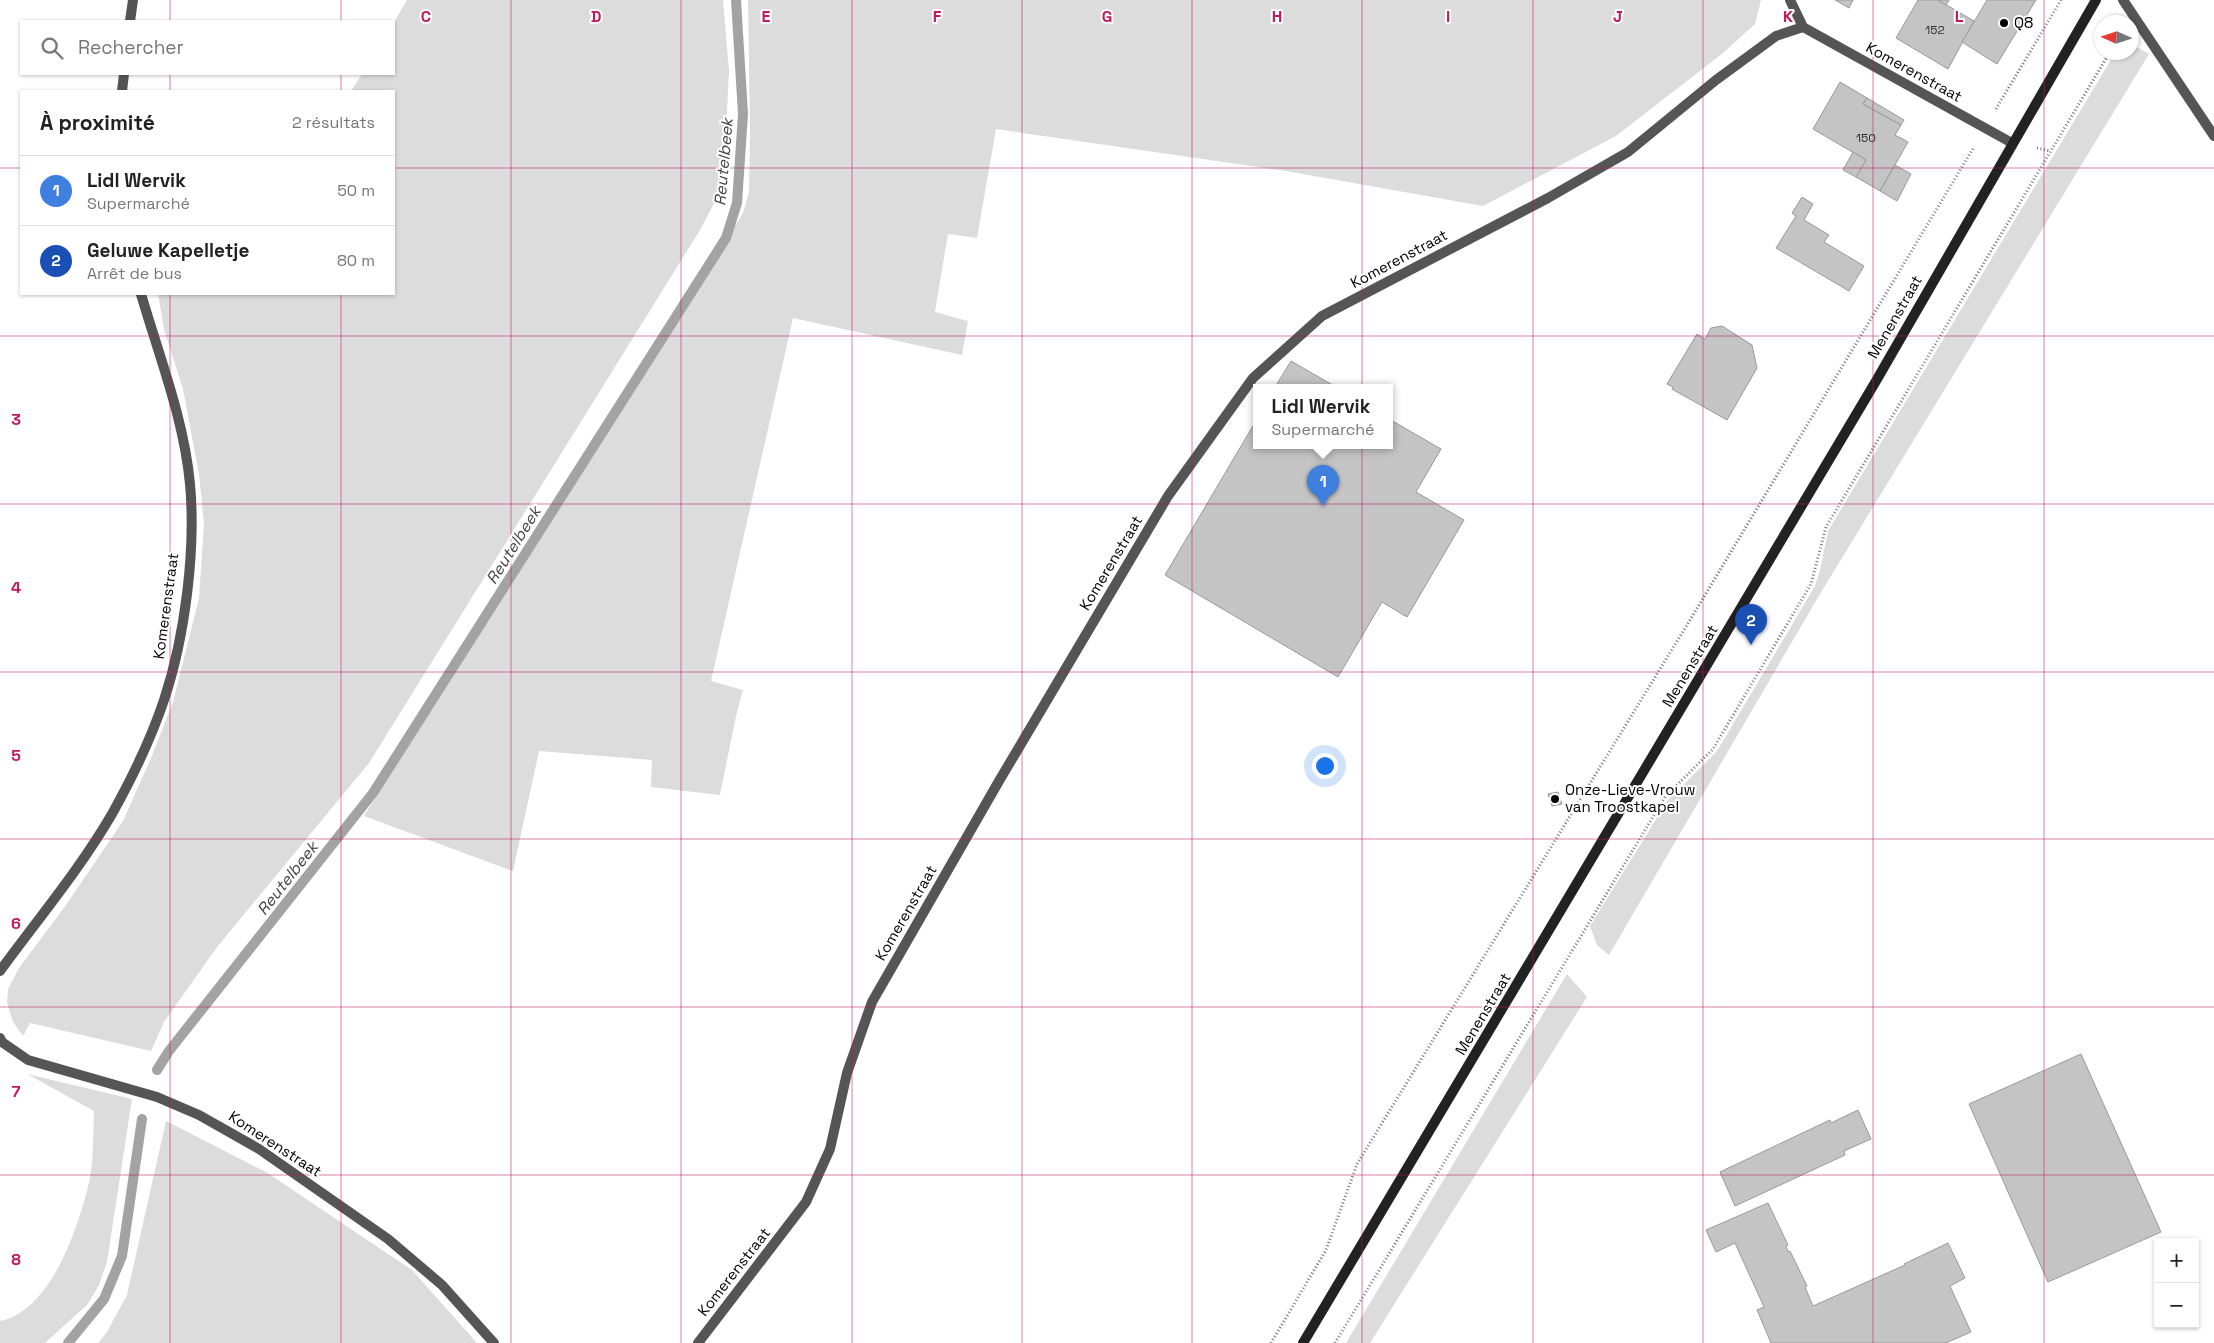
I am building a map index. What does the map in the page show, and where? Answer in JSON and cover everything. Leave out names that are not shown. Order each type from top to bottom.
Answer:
[{"type":"street","points":[[130,20],[133,0]]},
{"type":"street","points":[[1790,0],[1803,26]]},
{"type":"street","name":"Menenstraat","points":[[1303,1343],[1871,390],[2096,0]]},
{"type":"street","points":[[2123,0],[2214,136]]},
{"type":"street","name":"Komerenstraat","points":[[698,1343],[806,1202],[830,1149],[847,1073],[872,1002],[999,781],[1168,496],[1253,378],[1322,316],[1548,198],[1628,152],[1716,80],[1776,36],[1803,26],[2012,143]]},
{"type":"street","points":[[122,90],[124,75]]},
{"type":"street","name":"Komerenstraat","points":[[0,970],[84,859],[112,814],[138,763],[164,701],[178,649],[186,595],[191,538],[190,484],[180,428],[141,295]]},
{"type":"street","name":"Komerenstraat","points":[[0,1038],[2,1042],[28,1060],[157,1097],[199,1114],[259,1149],[388,1239],[442,1286],[494,1343]]},
{"type":"path","points":[[1271,1343],[1326,1250],[1357,1164],[1682,633],[2061,0]]},
{"type":"path","points":[[1335,1343],[1665,797],[1713,748],[1723,732],[1811,584],[1826,526],[2105,60]]},
{"type":"shaded area","points":[[407,0],[723,0],[729,71],[725,152],[718,196],[700,230],[369,763],[217,947],[164,1022],[151,1051],[30,1023],[23,1036],[13,1022],[7,1003],[8,989],[19,968],[66,905],[123,821],[173,702],[199,598],[204,524],[199,474],[183,389],[164,329],[158,295],[395,295],[395,90],[352,90],[361,75],[395,75],[395,20]]},
{"type":"shaded area","points":[[748,0],[1761,0],[1755,24],[1723,53],[1616,136],[1483,206],[1286,171],[996,129],[977,238],[948,234],[935,312],[968,321],[962,355],[793,318],[711,681],[743,690],[720,795],[651,787],[652,760],[539,751],[513,871],[364,816],[743,213],[749,192]]},
{"type":"shaded area","points":[[2139,48],[2149,54],[1820,594],[1609,955],[1597,945],[1590,926],[1668,800],[1717,751],[1815,586],[1828,531],[2111,60],[2139,60]]},
{"type":"shaded area","points":[[1567,974],[1587,997],[1370,1343],[1346,1343]]},
{"type":"shaded area","points":[[27,1074],[132,1099],[107,1262],[99,1285],[88,1304],[45,1343],[0,1343],[0,1321],[18,1314],[33,1302],[47,1286],[59,1267],[77,1225],[91,1169],[94,1111]]},
{"type":"shaded area","points":[[166,1121],[266,1172],[412,1270],[477,1343],[98,1343],[107,1332],[127,1295]]},
{"type":"building","points":[[1835,0],[1853,0],[1849,8]]},
{"type":"building","points":[[1918,0],[1938,0],[1974,21],[1948,69],[1896,38]]},
{"type":"building","points":[[1938,0],[1949,0],[1946,5]]},
{"type":"building","points":[[1987,0],[2036,0],[1997,64],[1962,42]]},
{"type":"building","points":[[1840,82],[1867,98],[1863,104],[1901,125],[1895,135],[1908,142],[1880,191],[1856,177],[1866,160],[1813,129]]},
{"type":"building","points":[[1867,98],[1904,120],[1901,125],[1863,104]]},
{"type":"building","points":[[1853,152],[1866,160],[1856,177],[1843,170]]},
{"type":"building","points":[[1895,165],[1911,174],[1897,201],[1880,191]]},
{"type":"building","points":[[1802,197],[1813,204],[1804,220],[1829,235],[1824,242],[1864,266],[1849,291],[1776,248],[1796,216],[1792,213]]},
{"type":"building","points":[[1722,326],[1752,345],[1757,368],[1727,420],[1672,389],[1673,387],[1667,384],[1697,334],[1705,339],[1711,328]]},
{"type":"building","points":[[1291,361],[1331,384],[1277,384]]},
{"type":"building","points":[[1393,421],[1441,449],[1416,492],[1464,520],[1407,617],[1382,602],[1338,677],[1165,575],[1253,426],[1253,449],[1393,449]]},
{"type":"building","name":"Onze-Lieve-Vrouw van Troostkapel","points":[[1558,792],[1562,804],[1552,806],[1548,794]]},
{"type":"building","points":[[2081,1054],[2161,1232],[2048,1282],[1969,1104]]},
{"type":"building","points":[[1858,1110],[1871,1139],[1844,1151],[1845,1155],[1735,1206],[1720,1172],[1830,1120],[1831,1123]]},
{"type":"building","points":[[1768,1203],[1788,1245],[1786,1246],[1788,1252],[1790,1251],[1807,1286],[1805,1287],[1813,1306],[1905,1265],[1948,1243],[1965,1278],[1950,1286],[1971,1332],[1946,1343],[1771,1343],[1757,1310],[1764,1307],[1735,1243],[1716,1252],[1706,1230]]},
{"type":"waterway","name":"Reutelbeek","points":[[157,1070],[169,1051],[373,793],[726,238],[737,203],[743,114],[736,0]]},
{"type":"waterway","name":"Reutelbeek","points":[[68,1343],[104,1299],[122,1256],[142,1119]]},
{"type":"place","name":"Q8","points":[[2004,23]]},
{"type":"place","name":"Lidl Wervik","points":[[1323,506]]},
{"type":"place","name":"Geluwe Kapelletje","points":[[1751,645]]},
{"type":"place","name":"Onze-Lieve-Vrouw van Troostkapel","points":[[1555,799]]}]
